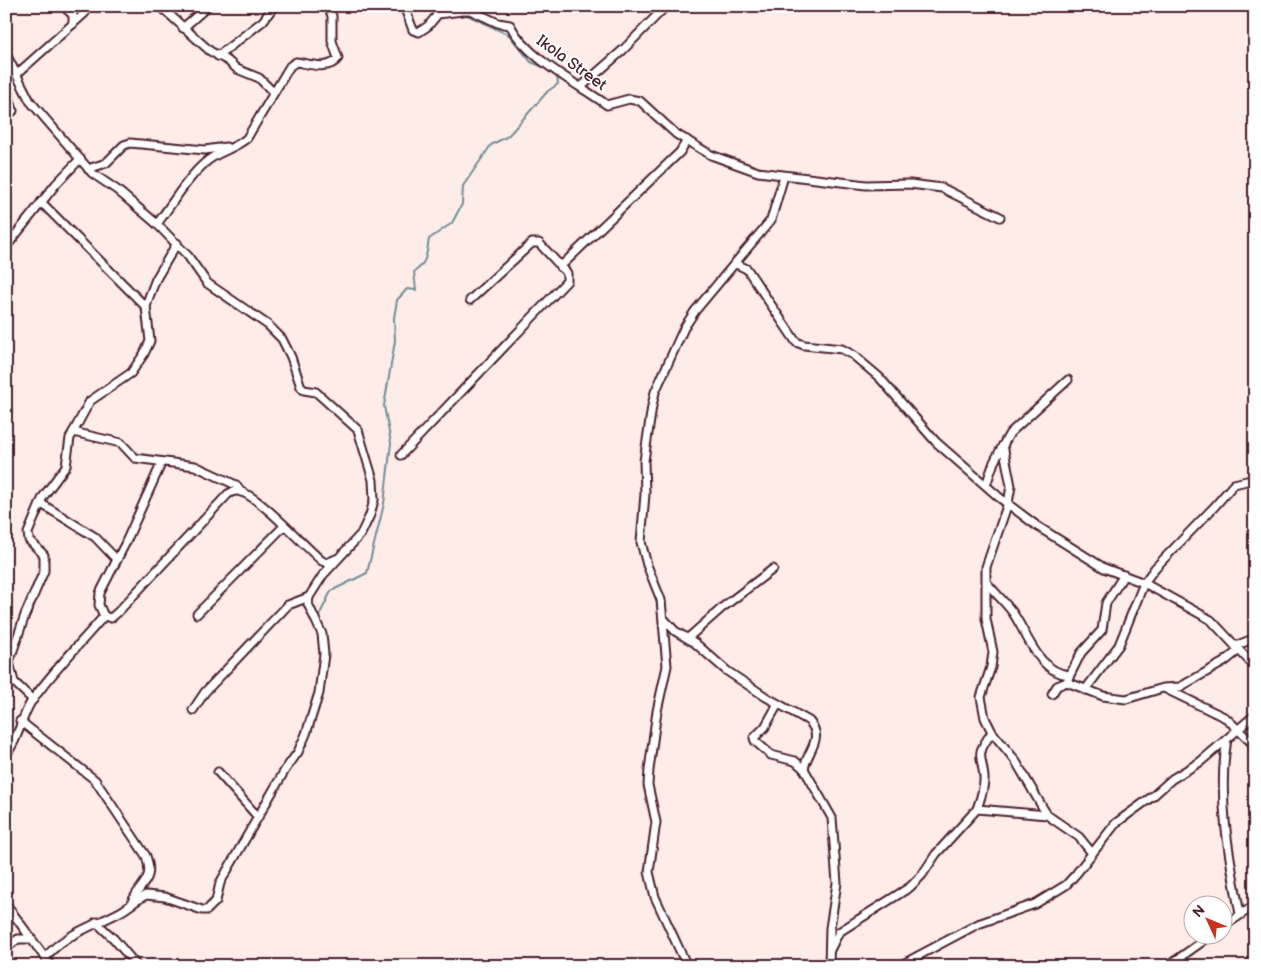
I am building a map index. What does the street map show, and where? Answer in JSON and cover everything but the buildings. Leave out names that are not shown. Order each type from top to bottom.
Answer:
[{"type":"street","points":[[63,6],[73,15],[73,24]]},
{"type":"street","points":[[18,73],[85,13],[86,6]]},
{"type":"street","points":[[160,6],[183,28],[218,56],[237,69],[259,78],[273,92]]},
{"type":"street","points":[[183,28],[208,6]]},
{"type":"street","points":[[218,56],[263,21],[274,6]]},
{"type":"street","points":[[157,224],[200,167],[216,154],[242,143],[254,129],[287,70],[296,62],[326,66],[331,65],[338,58],[332,41],[332,16],[328,6]]},
{"type":"street","name":"Ikola Street","points":[[404,6],[413,30],[420,32],[438,14],[470,10],[493,21],[510,25],[514,35],[537,56],[608,105],[629,99],[640,101],[676,134],[721,160],[758,172],[784,176],[840,180],[866,185],[910,184],[942,188],[1000,216]]},
{"type":"street","points":[[582,86],[623,50],[666,6]]},
{"type":"street","points":[[6,54],[18,73],[21,86],[30,101],[88,169],[157,224],[177,244],[207,283],[268,325],[282,339],[304,390],[316,392],[358,430],[373,480],[374,500],[370,516],[361,534],[323,575],[309,597],[309,610],[322,634],[324,647],[319,693],[298,752],[285,770],[220,883],[216,901],[207,910],[198,909],[155,895],[146,895],[130,906],[96,922],[63,941],[45,958]]},
{"type":"street","points":[[6,85],[13,110],[6,116]]},
{"type":"street","points":[[560,267],[680,152],[687,140]]},
{"type":"street","points":[[88,169],[106,163],[124,145],[130,143],[205,150],[234,146]]},
{"type":"street","points":[[6,247],[41,202],[80,159]]},
{"type":"street","points":[[687,966],[655,898],[649,872],[656,822],[648,785],[649,770],[657,712],[667,666],[661,600],[647,565],[641,542],[645,494],[644,461],[652,406],[656,392],[684,328],[695,311],[771,220],[784,176]]},
{"type":"street","points":[[41,202],[146,307]]},
{"type":"street","points":[[400,455],[567,281],[567,273],[539,243],[532,243],[470,300]]},
{"type":"street","points":[[33,700],[14,682],[9,662],[24,615],[45,567],[43,552],[28,538],[40,503],[66,466],[73,432],[90,401],[131,372],[139,363],[150,340],[146,307],[156,279],[177,244]]},
{"type":"street","points":[[736,264],[747,269],[796,342],[804,345],[842,349],[853,355],[879,378],[936,442],[1008,503],[1061,542],[1104,568],[1144,583],[1210,620],[1255,667]]},
{"type":"street","points":[[986,485],[991,469],[1010,433],[1068,380]]},
{"type":"street","points":[[73,432],[118,442],[135,458],[195,466],[236,485],[241,492],[284,526],[322,561],[327,562],[339,558]]},
{"type":"street","points":[[1003,445],[1011,486],[1008,503],[986,567],[986,619],[993,652],[991,667],[981,697],[985,718],[992,732],[1015,760],[1046,815],[1079,837],[1092,853]]},
{"type":"street","points":[[162,462],[100,594],[99,605],[104,616],[111,618],[118,612],[224,497],[233,491],[241,492]]},
{"type":"street","points":[[1086,690],[1119,645],[1144,583],[1234,484],[1255,479]]},
{"type":"street","points":[[40,503],[95,537],[107,547],[117,560]]},
{"type":"street","points":[[197,614],[284,526]]},
{"type":"street","points":[[688,638],[722,607],[774,569]]},
{"type":"street","points":[[1052,694],[1057,686],[1068,678],[1081,653],[1102,630],[1106,603],[1124,575]]},
{"type":"street","points":[[987,583],[1012,612],[1040,659],[1052,670],[1086,690],[1117,700],[1163,688],[1180,686],[1224,662],[1237,648],[1255,638]]},
{"type":"street","points":[[193,710],[205,692],[288,605],[309,597]]},
{"type":"street","points":[[6,754],[17,736],[20,721],[33,700],[104,616]]},
{"type":"street","points":[[663,619],[675,631],[688,638],[727,671],[778,704],[809,721],[814,726],[817,736],[804,769]]},
{"type":"street","points":[[1163,688],[1226,718],[1253,744]]},
{"type":"street","points":[[778,704],[765,726],[754,738],[755,741],[771,755],[795,761],[804,769],[832,818],[837,883],[830,928],[829,966]]},
{"type":"street","points":[[900,966],[978,924],[1035,904],[1066,885],[1116,823],[1153,796],[1172,779],[1200,762],[1238,728],[1255,716]]},
{"type":"street","points":[[1255,716],[1253,744],[1255,753]]},
{"type":"street","points":[[20,721],[95,780],[146,856],[151,869],[148,877],[136,892],[130,906]]},
{"type":"street","points":[[829,953],[839,932],[910,887],[922,875],[936,854],[977,809],[985,778],[979,760],[982,747],[992,732]]},
{"type":"street","points":[[1227,739],[1223,772],[1224,820],[1240,914]]},
{"type":"street","points":[[218,772],[258,817]]},
{"type":"street","points":[[977,809],[1046,815]]},
{"type":"street","points":[[6,904],[51,966]]},
{"type":"street","points":[[1234,918],[1255,904]]},
{"type":"street","points":[[96,922],[114,938],[138,966]]},
{"type":"street","points":[[6,948],[18,939],[22,926]]},
{"type":"street","points":[[18,939],[31,939]]},
{"type":"street","points":[[1168,966],[1199,944]]},
{"type":"waterway","points":[[465,14],[509,35],[531,62],[548,69]]},
{"type":"waterway","points":[[318,618],[331,591],[367,573],[384,504],[391,443],[384,406],[395,341],[394,318],[397,300],[407,289],[416,290],[414,272],[424,261],[429,239],[452,223],[462,204],[463,186],[491,145],[508,136],[548,91],[558,84],[557,76],[552,72]]}]
